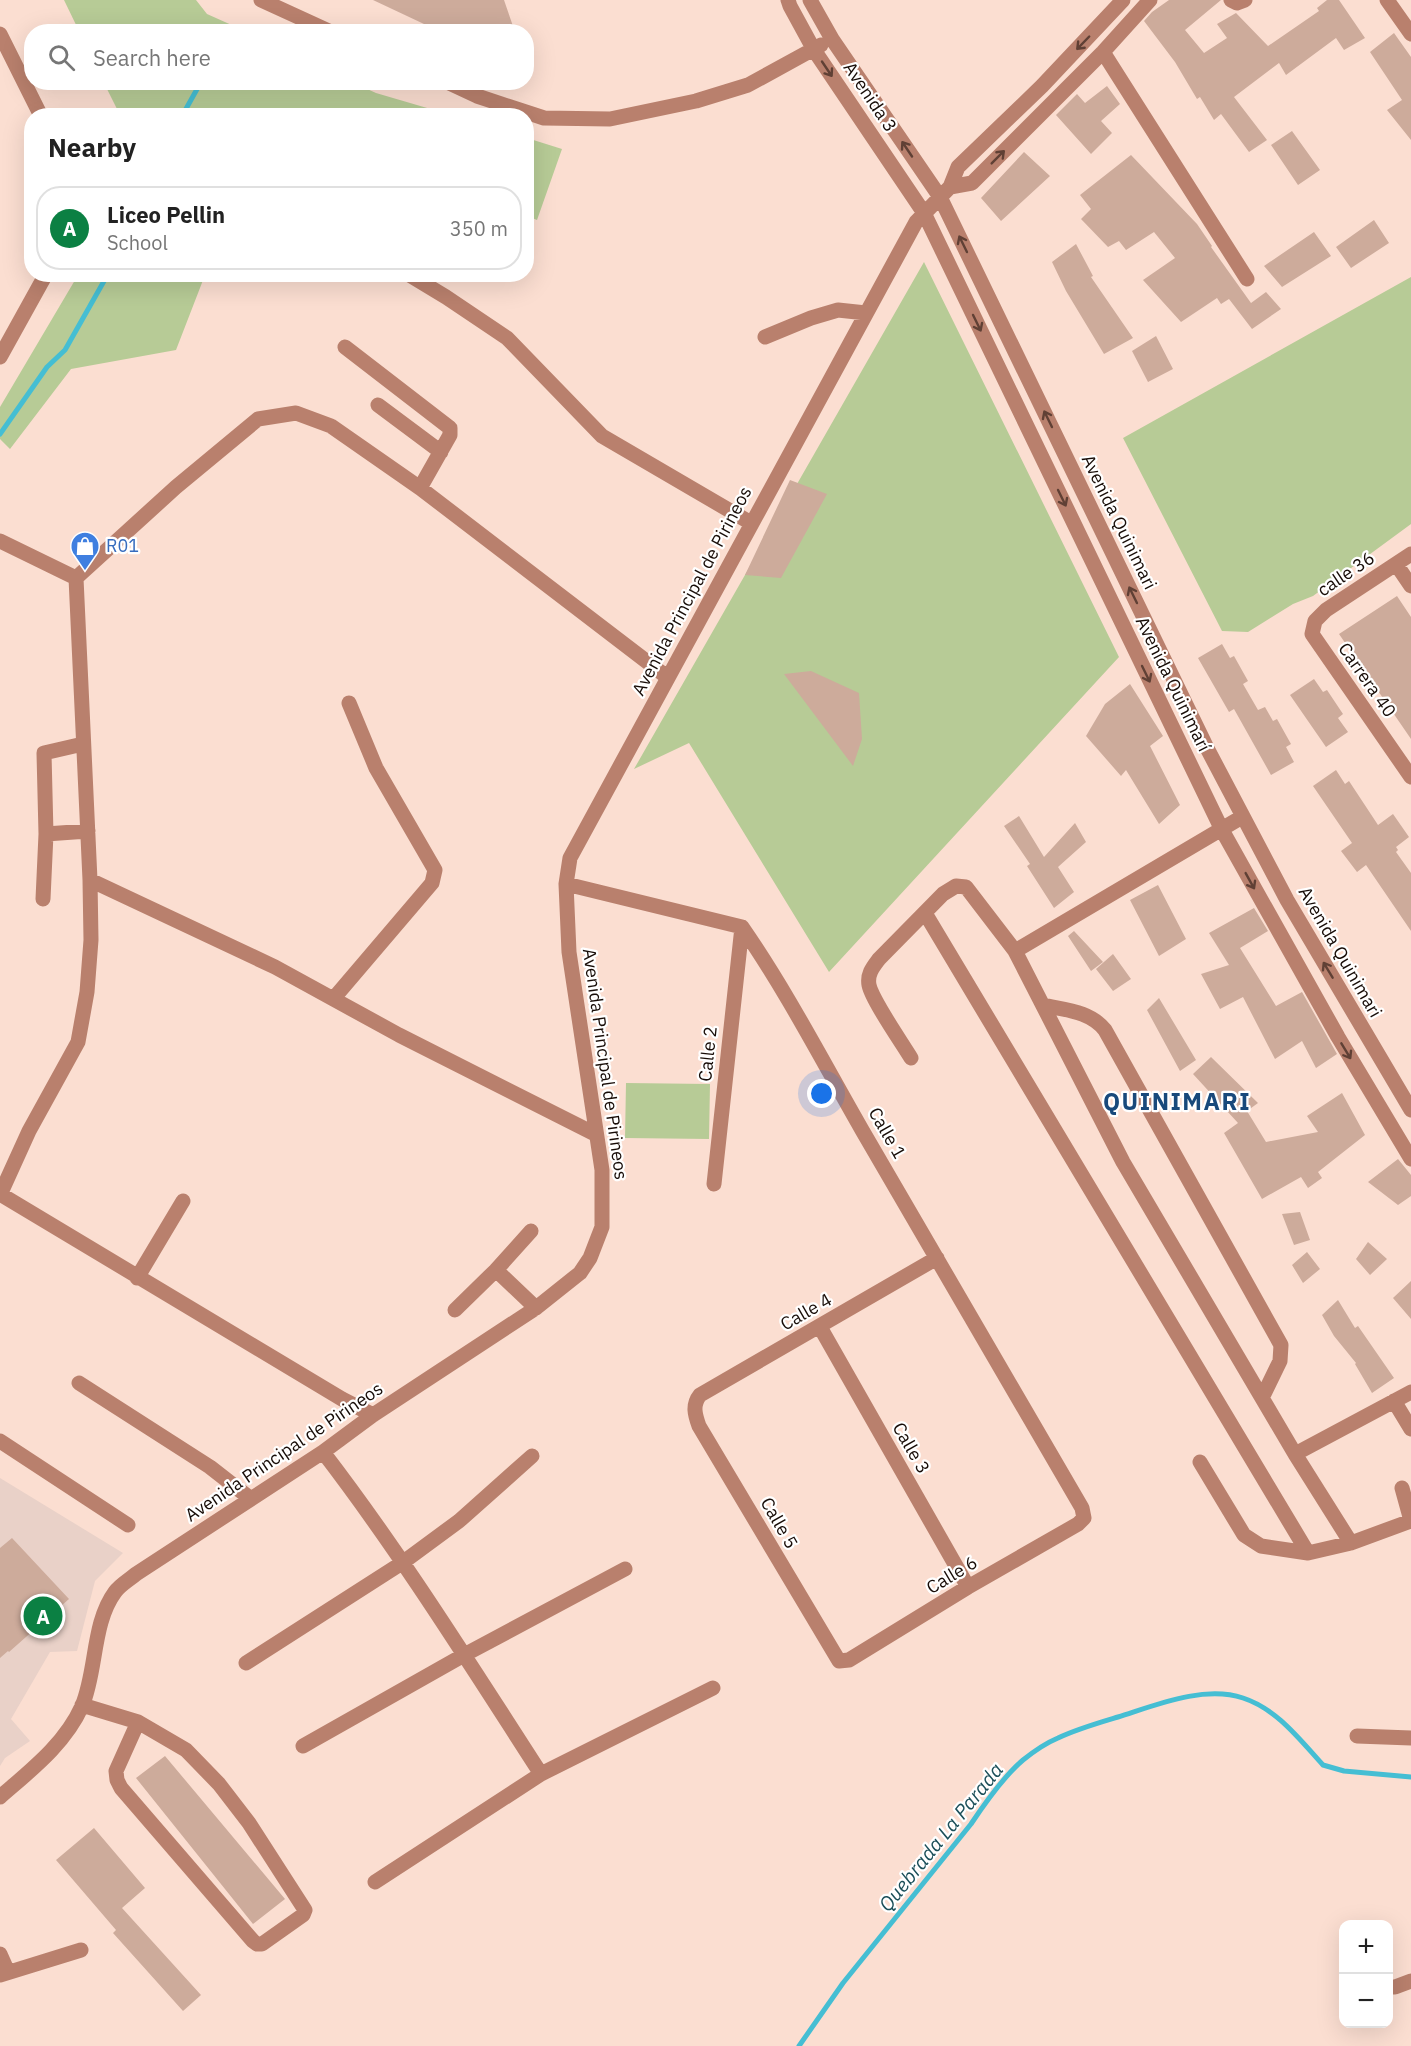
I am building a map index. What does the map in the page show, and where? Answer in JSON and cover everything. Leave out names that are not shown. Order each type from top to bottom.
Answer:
[{"type":"street","points":[[261,0],[314,24]]},
{"type":"street","name":"Avenida 3","points":[[788,0],[814,50],[924,213]]},
{"type":"street","name":"Avenida 3","points":[[810,0],[832,39],[945,192]]},
{"type":"street","name":"Avenida Principal de Pirineos","points":[[0,1797],[38,1765],[64,1737],[82,1705],[104,1614],[115,1591],[136,1574],[251,1500],[373,1415],[536,1308],[580,1273],[590,1258],[602,1227],[602,1170],[569,952],[566,884],[570,858],[907,238],[924,213],[945,192],[958,167],[1042,86],[1123,0]]},
{"type":"street","name":"Avenida Principal de Pirineos","points":[[945,192],[972,183],[1103,52],[1150,0]]},
{"type":"street","points":[[1231,0],[1237,3],[1245,0]]},
{"type":"street","points":[[1387,0],[1411,34]]},
{"type":"street","points":[[0,34],[24,82]]},
{"type":"street","points":[[534,115],[544,118],[610,119],[696,101],[748,85],[832,39]]},
{"type":"street","points":[[1103,52],[1247,279]]},
{"type":"street","points":[[28,90],[37,108]]},
{"type":"street","points":[[464,90],[514,108]]},
{"type":"street","name":"Avenida Quinimari","points":[[945,192],[1197,729],[1287,900],[1411,1110]]},
{"type":"street","name":"Avenida Quinimarí","points":[[924,213],[1222,830],[1338,1037],[1411,1159]]},
{"type":"street","points":[[0,357],[42,282]]},
{"type":"street","points":[[421,282],[507,338],[602,436],[751,523]]},
{"type":"street","points":[[765,337],[838,310],[866,313]]},
{"type":"street","points":[[345,347],[450,428],[450,435],[420,488]]},
{"type":"street","points":[[378,405],[441,452]]},
{"type":"street","points":[[76,578],[176,487],[258,419],[296,413],[331,426],[420,488],[625,642],[667,677]]},
{"type":"street","points":[[0,542],[76,578]]},
{"type":"street","name":"calle 36","points":[[1312,634],[1315,621],[1326,610],[1411,554]]},
{"type":"street","points":[[1396,564],[1411,586]]},
{"type":"street","points":[[76,578],[90,880],[91,940],[87,992],[78,1042],[29,1131],[0,1194],[137,1278],[373,1415]]},
{"type":"street","name":"Carrera 40","points":[[1312,634],[1411,777]]},
{"type":"street","points":[[334,998],[432,883],[435,870],[376,768],[349,703]]},
{"type":"street","points":[[44,899],[46,834],[44,753],[83,744]]},
{"type":"street","points":[[1015,951],[1222,830],[1242,816]]},
{"type":"street","points":[[46,834],[87,831]]},
{"type":"street","points":[[90,880],[275,967],[399,1035],[596,1134]]},
{"type":"street","points":[[566,884],[741,927]]},
{"type":"street","points":[[911,1058],[875,998],[869,985],[870,971],[943,894],[956,886],[966,887],[1015,951],[1123,1162],[1295,1454],[1351,1543]]},
{"type":"street","points":[[925,913],[1308,1553]]},
{"type":"street","name":"Calle 2","points":[[714,1184],[741,927]]},
{"type":"street","name":"Calle 1","points":[[741,927],[789,1000],[1082,1508],[1084,1518]]},
{"type":"street","points":[[1043,1005],[1086,1015],[1097,1021],[1105,1030],[1231,1255],[1281,1345],[1280,1361],[1262,1398]]},
{"type":"street","points":[[137,1278],[183,1201]]},
{"type":"street","points":[[455,1310],[496,1270],[531,1231]]},
{"type":"street","name":"Calle 4","points":[[696,1400],[700,1395],[937,1258]]},
{"type":"street","points":[[496,1270],[536,1308]]},
{"type":"street","name":"Calle 3","points":[[820,1327],[968,1587]]},
{"type":"street","points":[[79,1383],[210,1467],[251,1500]]},
{"type":"street","points":[[1295,1454],[1411,1392]]},
{"type":"street","name":"Calle 5","points":[[696,1400],[695,1415],[699,1426],[838,1662]]},
{"type":"street","points":[[1394,1401],[1411,1429]]},
{"type":"street","points":[[0,1441],[128,1525]]},
{"type":"street","points":[[323,1452],[402,1563],[541,1774]]},
{"type":"street","points":[[246,1663],[402,1563],[459,1521],[532,1456]]},
{"type":"street","points":[[1200,1462],[1249,1540],[1261,1546],[1308,1553],[1351,1543],[1408,1522],[1410,1517],[1402,1488]]},
{"type":"street","name":"Calle 6","points":[[838,1662],[849,1660],[968,1587],[1078,1524],[1084,1518]]},
{"type":"street","points":[[303,1746],[464,1655],[625,1569]]},
{"type":"street","points":[[375,1882],[541,1774],[712,1688]]},
{"type":"street","points":[[82,1705],[138,1722],[186,1750],[219,1784],[249,1823],[305,1910],[303,1915],[262,1944],[254,1941],[121,1788],[116,1771],[138,1722]]},
{"type":"street","points":[[1357,1736],[1411,1738]]},
{"type":"street","points":[[0,1954],[4,1973],[81,1950]]},
{"type":"street","points":[[1393,1987],[1411,1981]]},
{"type":"shaded area","points":[[0,1478],[123,1553],[95,1581],[77,1651],[50,1652],[11,1719],[30,1741],[5,1758],[0,1766]]},
{"type":"green space","points":[[64,0],[196,0],[207,14],[229,24],[76,24]]},
{"type":"green space","points":[[108,90],[369,90],[427,108],[116,108]]},
{"type":"green space","points":[[534,140],[562,149],[537,220],[534,219]]},
{"type":"green space","points":[[924,262],[1119,657],[829,972],[689,743],[634,769]]},
{"type":"green space","points":[[1411,277],[1411,524],[1313,596],[1293,604],[1248,632],[1222,631],[1123,438]]},
{"type":"green space","points":[[74,282],[202,282],[176,350],[71,369],[10,449],[0,439],[0,407]]},
{"type":"green space","points":[[626,1083],[710,1084],[709,1139],[625,1138]]},
{"type":"building","points":[[373,0],[504,0],[512,24],[424,24]]},
{"type":"building","points":[[1169,0],[1221,0],[1185,30],[1204,53],[1227,38],[1217,24],[1236,13],[1268,46],[1319,11],[1317,8],[1327,0],[1339,0],[1365,38],[1344,50],[1336,38],[1286,75],[1279,63],[1234,97],[1267,140],[1249,152],[1221,114],[1214,120],[1200,97],[1197,99],[1175,62],[1144,21]]},
{"type":"building","points":[[1394,33],[1411,57],[1411,140],[1387,110],[1402,100],[1370,52]]},
{"type":"building","points":[[1107,86],[1120,104],[1101,121],[1112,133],[1091,154],[1056,115],[1077,94],[1085,103]]},
{"type":"building","points":[[1292,131],[1320,170],[1298,185],[1271,145]]},
{"type":"building","points":[[1024,152],[1050,176],[1001,221],[981,198]]},
{"type":"building","points":[[1131,155],[1197,224],[1251,303],[1266,292],[1281,309],[1252,329],[1229,299],[1221,304],[1217,298],[1181,322],[1143,280],[1175,258],[1154,232],[1126,250],[1119,241],[1108,247],[1081,219],[1091,209],[1080,195]]},
{"type":"building","points":[[1374,220],[1389,243],[1351,268],[1336,247]]},
{"type":"building","points":[[1314,232],[1331,256],[1282,287],[1264,266]]},
{"type":"building","points":[[1076,244],[1093,276],[1091,277],[1133,338],[1104,354],[1066,291],[1052,262]]},
{"type":"building","points":[[1156,336],[1173,369],[1148,382],[1132,351]]},
{"type":"building","points":[[790,480],[827,494],[781,578],[745,575]]},
{"type":"building","points":[[1397,596],[1411,617],[1411,739],[1339,634]]},
{"type":"building","points":[[1222,644],[1230,658],[1234,656],[1248,681],[1243,684],[1258,710],[1265,707],[1273,721],[1277,719],[1291,744],[1286,747],[1294,762],[1271,775],[1234,709],[1229,712],[1198,658]]},
{"type":"building","points":[[811,671],[859,693],[862,739],[853,766],[784,674]]},
{"type":"building","points":[[1314,679],[1323,692],[1327,690],[1343,714],[1338,718],[1348,732],[1326,747],[1290,695]]},
{"type":"building","points":[[1130,684],[1163,736],[1150,746],[1180,805],[1159,824],[1126,770],[1121,776],[1086,736],[1105,704]]},
{"type":"building","points":[[1336,770],[1345,784],[1349,781],[1378,825],[1393,814],[1409,837],[1396,847],[1398,850],[1396,852],[1411,873],[1411,931],[1366,865],[1357,872],[1341,851],[1352,843],[1313,786]]},
{"type":"building","points":[[1019,816],[1044,857],[1075,823],[1086,842],[1058,867],[1074,892],[1054,908],[1027,866],[1030,864],[1004,826]]},
{"type":"building","points":[[1158,885],[1186,939],[1159,956],[1130,900]]},
{"type":"building","points":[[1254,908],[1268,931],[1240,948],[1276,1006],[1302,992],[1337,1054],[1316,1068],[1302,1041],[1275,1059],[1243,997],[1220,1009],[1201,974],[1229,965],[1209,933]]},
{"type":"building","points":[[1074,931],[1103,962],[1091,971],[1068,936]]},
{"type":"building","points":[[1113,954],[1131,979],[1113,991],[1096,969]]},
{"type":"building","points":[[1159,998],[1196,1060],[1180,1071],[1147,1010]]},
{"type":"building","points":[[1211,1057],[1258,1103],[1247,1111],[1266,1142],[1318,1132],[1307,1116],[1342,1093],[1365,1135],[1318,1172],[1322,1178],[1308,1188],[1301,1177],[1262,1199],[1224,1133],[1238,1123],[1193,1074]]},
{"type":"building","points":[[1398,1159],[1411,1175],[1411,1196],[1398,1205],[1368,1182]]},
{"type":"building","points":[[1300,1212],[1310,1240],[1294,1245],[1282,1214]]},
{"type":"building","points":[[1368,1242],[1387,1259],[1370,1275],[1356,1259]]},
{"type":"building","points":[[1307,1252],[1320,1269],[1303,1283],[1292,1265]]},
{"type":"building","points":[[1411,1281],[1411,1319],[1393,1298]]},
{"type":"building","points":[[1338,1300],[1355,1328],[1358,1326],[1394,1378],[1372,1393],[1356,1363],[1334,1336],[1322,1315]]},
{"type":"building","points":[[12,1538],[69,1599],[0,1658],[0,1548]]},
{"type":"building","points":[[165,1756],[285,1899],[253,1924],[136,1778]]},
{"type":"building","points":[[94,1828],[145,1888],[122,1908],[201,1995],[183,2011],[113,1933],[116,1930],[56,1860]]},
{"type":"waterway","points":[[186,108],[197,90]]},
{"type":"waterway","points":[[0,434],[47,367],[65,350],[103,282]]},
{"type":"waterway","name":"Quebrada La Parada","points":[[799,2046],[843,1983],[1002,1782],[1016,1766],[1049,1742],[1095,1724],[1164,1702],[1196,1695],[1228,1695],[1255,1703],[1277,1717],[1323,1765],[1344,1771],[1411,1777]]},
{"type":"place","name":"R01","points":[[85,572]]},
{"type":"place","name":"Liceo Pellin","points":[[43,1616]]},
{"type":"district","name":"QUINIMARI","points":[[1177,1102]]}]
